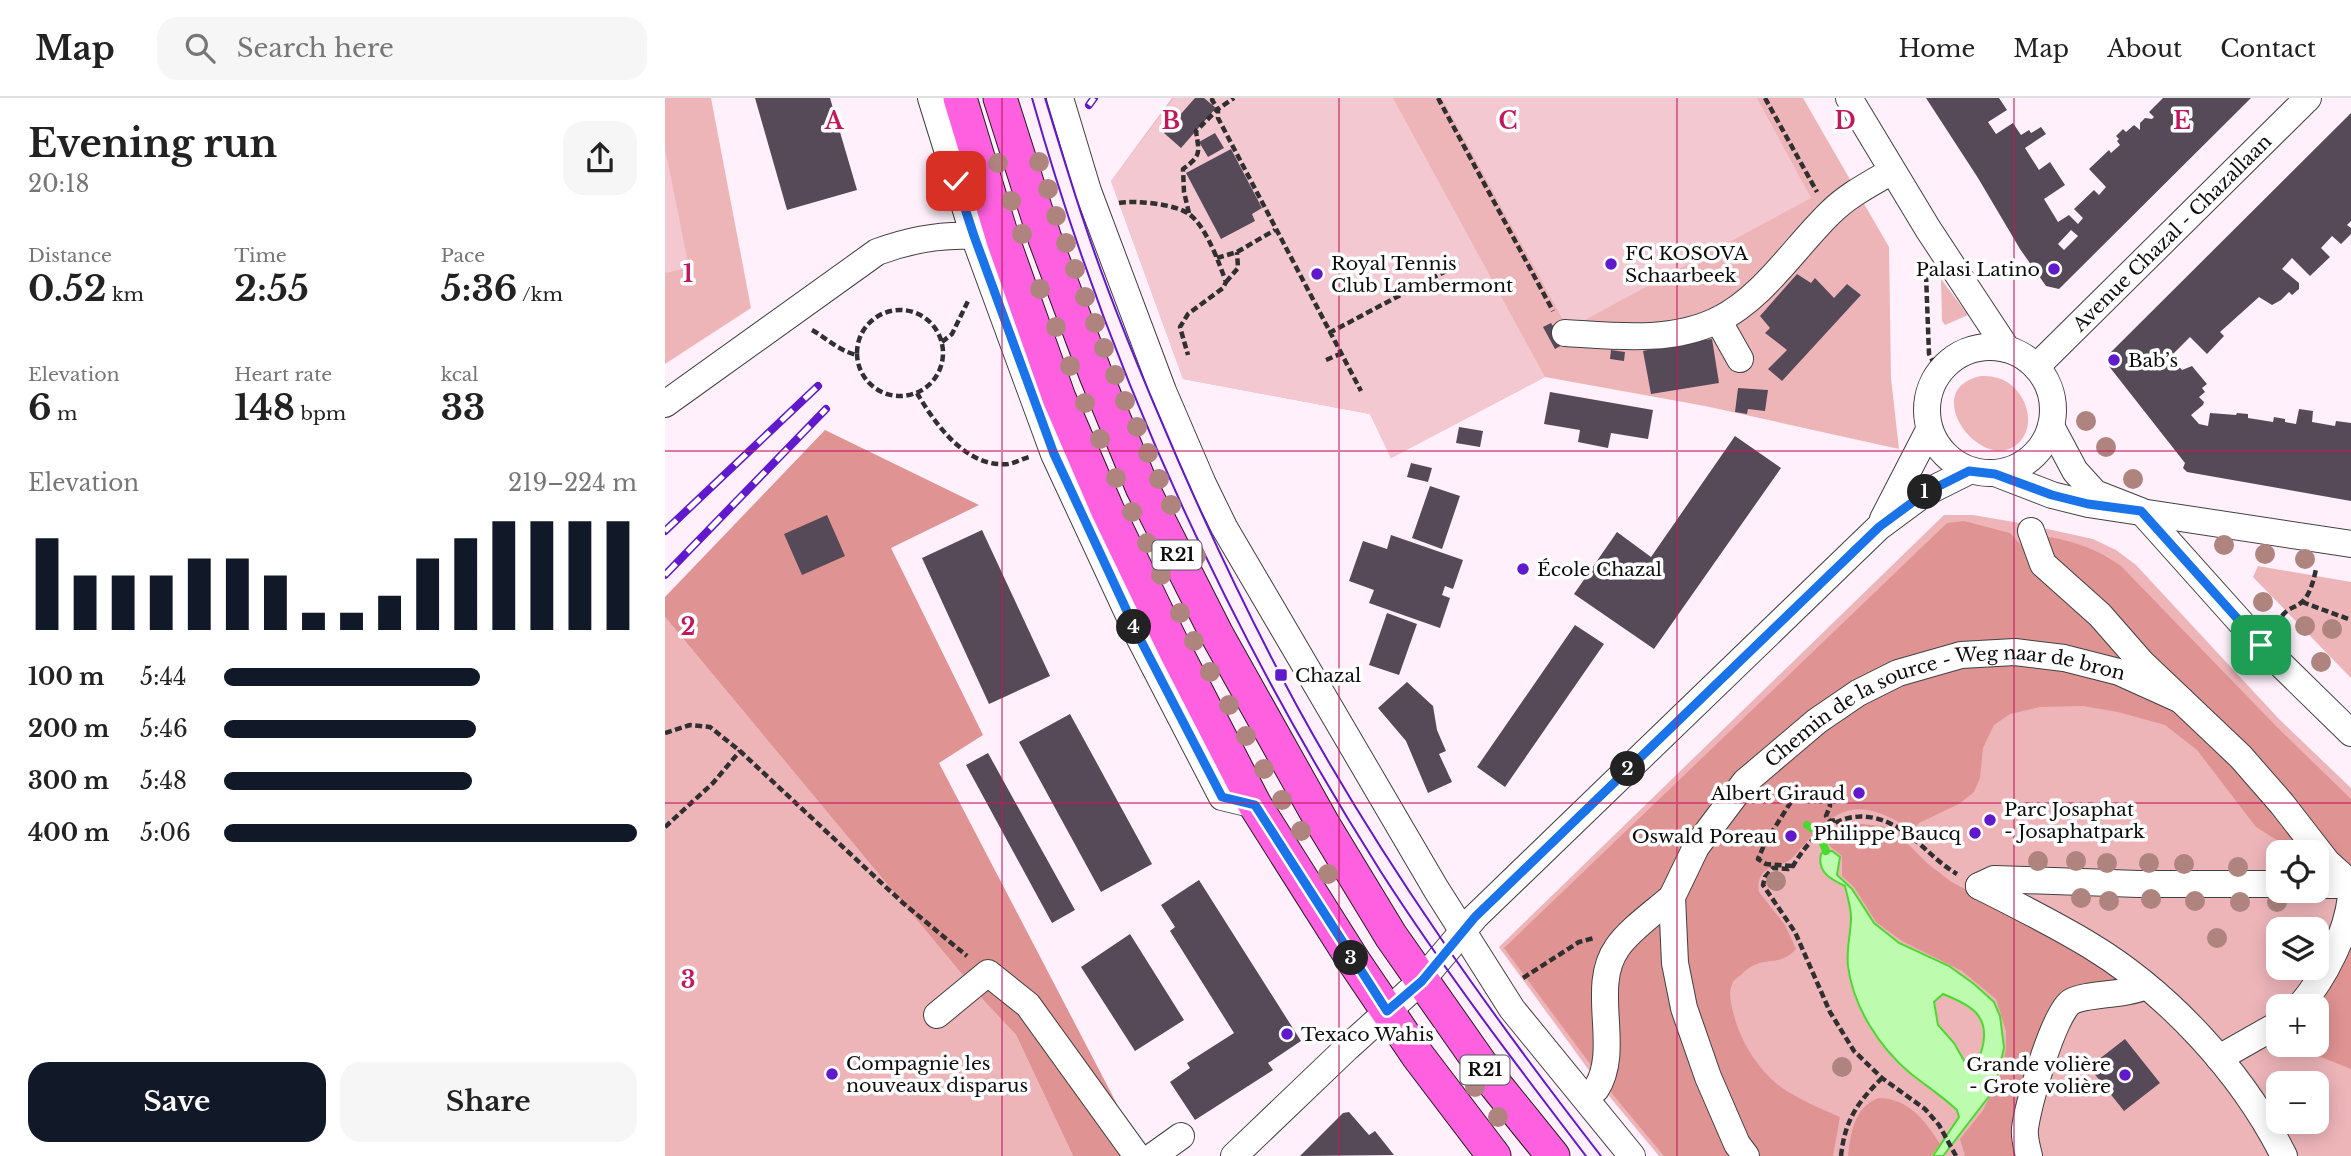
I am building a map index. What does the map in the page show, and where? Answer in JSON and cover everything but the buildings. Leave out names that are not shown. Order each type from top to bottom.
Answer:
[{"type":"main road","name":"R21","points":[[960,98],[1003,240],[1059,398],[1107,509],[1177,654],[1255,805],[1417,1056],[1494,1156]]},
{"type":"main road","name":"R21","points":[[1000,98],[1045,239],[1096,375],[1142,487],[1216,633],[1276,742],[1391,936],[1494,1083],[1553,1156]]},
{"type":"street","points":[[931,98],[974,236],[1054,454],[1139,637],[1222,797],[1255,805]]},
{"type":"street","points":[[1060,98],[1095,209],[1163,391],[1224,527],[1436,889],[1512,1009],[1632,1156]]},
{"type":"street","points":[[1849,98],[1928,229],[2007,349]]},
{"type":"street","name":"Avenue Chazal - Chazallaan","points":[[2036,367],[2308,98]]},
{"type":"street","points":[[1565,333],[1644,337],[1699,327],[1718,320],[1747,302],[1841,202],[1892,171]]},
{"type":"street","points":[[665,404],[877,252],[905,241],[947,234],[974,236]]},
{"type":"street","points":[[1718,320],[1740,359]]},
{"type":"street","points":[[1234,1156],[1422,981],[1463,932],[1530,863],[1879,527],[1925,493],[1982,472],[2010,471],[2024,464],[2036,453],[2051,426],[2053,405],[2048,385],[2036,367],[2007,349],[1985,347],[1966,351],[1949,361],[1939,373],[1926,402],[1929,430],[1938,448],[1952,461],[1982,472],[2052,495],[2088,504],[2351,544]]},
{"type":"street","points":[[665,389],[695,383]]},
{"type":"street","points":[[2051,426],[2075,471],[2095,493],[2141,511],[2261,645],[2351,733]]},
{"type":"street","points":[[1879,527],[1929,430]]},
{"type":"street","points":[[2031,531],[2043,564],[2100,615],[2142,663],[2241,757],[2327,862],[2351,884]]},
{"type":"street","name":"Chemin de la source - Weg naar de bron","points":[[1746,1156],[1737,1144],[1708,1077],[1684,1009],[1675,963],[1672,897],[1696,847],[1745,782],[1817,721],[1858,693],[1898,673],[1961,656],[2015,652],[2064,658],[2119,672],[2181,700]]},
{"type":"street","points":[[1979,886],[1994,879],[2139,884],[2266,884]]},
{"type":"street","points":[[2329,885],[2351,884]]},
{"type":"street","points":[[1979,886],[2093,947],[2145,986],[2184,1021],[2219,1058],[2267,1123],[2284,1156]]},
{"type":"street","points":[[1596,1089],[1605,1072],[1607,1041],[1604,989],[1616,949],[1672,897]]},
{"type":"street","points":[[2308,994],[2327,967],[2350,908],[2351,897]]},
{"type":"street","points":[[937,1016],[988,973],[1028,1005],[1137,1156]]},
{"type":"street","points":[[2029,1156],[2024,1132],[2030,1100],[2053,1031],[2064,1008],[2081,999],[2121,994],[2145,986]]},
{"type":"street","points":[[2219,1058],[2266,1031]]},
{"type":"street","points":[[1153,1156],[1181,1136]]},
{"type":"path","points":[[1213,98],[1218,108],[1218,118],[1361,391]]},
{"type":"path","points":[[1226,282],[1204,233],[1189,214],[1183,169],[1195,160],[1199,152],[1196,131],[1218,108],[1234,98]]},
{"type":"path","points":[[1438,98],[1565,333]]},
{"type":"path","points":[[1765,98],[1829,214]]},
{"type":"path","points":[[1095,209],[1127,202],[1150,203],[1189,214]]},
{"type":"path","points":[[1928,229],[1928,343],[1929,354],[1939,373]]},
{"type":"path","points":[[1217,258],[1237,252],[1275,230]]},
{"type":"path","points":[[1188,355],[1180,327],[1188,314],[1216,294],[1238,268],[1237,252]]},
{"type":"path","points":[[1329,334],[1459,264]]},
{"type":"path","points":[[942,342],[952,334],[969,299]]},
{"type":"path","points":[[901,309],[916,312],[928,319],[938,331],[943,359],[938,374],[929,385],[917,393],[903,396],[890,395],[866,380],[859,368],[857,355],[861,335],[873,318],[886,311],[901,309]]},
{"type":"path","points":[[796,310],[811,330],[842,351],[857,355]]},
{"type":"path","points":[[1326,360],[1340,354]]},
{"type":"path","points":[[917,393],[931,418],[954,444],[984,461],[1007,464],[1037,455]]},
{"type":"path","points":[[2282,616],[2289,608],[2302,602],[2316,569]]},
{"type":"path","points":[[2302,602],[2351,620]]},
{"type":"path","points":[[665,733],[689,725],[710,727],[740,751],[903,902],[988,973]]},
{"type":"path","points":[[665,827],[713,783],[740,751]]},
{"type":"path","points":[[1793,866],[1766,864],[1758,859],[1790,802],[1800,794],[1823,794],[1829,797],[1830,806],[1826,816],[1830,821],[1861,814],[1879,818],[1909,835],[1939,863],[1979,886]]},
{"type":"path","points":[[1839,820],[1819,833],[1793,866],[1788,869],[1773,869],[1765,877],[1765,891],[1795,932],[1831,1013],[1854,1051],[1882,1078],[1925,1109],[1939,1125],[1957,1156]]},
{"type":"path","points":[[1517,983],[1579,942],[1610,935],[1626,939]]},
{"type":"path","points":[[1841,1156],[1849,1119],[1863,1097],[1882,1078]]},
{"type":"shaded area","points":[[665,98],[711,98],[751,308],[665,364]]},
{"type":"shaded area","points":[[1172,98],[1803,98],[1889,247],[1891,378],[1899,449],[1705,406],[1545,377],[1391,458],[1370,414],[1183,379],[1111,181]]},
{"type":"shaded area","name":"Royal Tennis Club Lambermont","points":[[1174,98],[1393,98],[1545,377],[1391,458],[1370,414],[1183,379],[1111,181]]},
{"type":"shaded area","name":"FC KOSOVA Schaarbeek","points":[[1442,98],[1757,98],[1811,198],[1568,329]]},
{"type":"shaded area","points":[[665,148],[689,268],[665,273]]},
{"type":"shaded area","points":[[1941,279],[1968,315],[1945,325],[1942,321]]},
{"type":"shaded area","points":[[1981,376],[2007,382],[2025,403],[2028,422],[2026,431],[2015,446],[2000,451],[1985,447],[1972,438],[1961,425],[1955,410],[1955,396],[1963,384]]},
{"type":"shaded area","points":[[825,430],[979,505],[891,548],[983,735],[939,763],[1144,1156],[1073,1156],[1016,1035],[985,1002],[665,617],[665,597]]},
{"type":"shaded area","name":"Parc Josaphat - Josaphatpark","points":[[1944,515],[1973,515],[2014,522],[2093,539],[2116,550],[2136,565],[2279,719],[2351,788],[2351,1156],[1659,1156],[1599,1084],[1499,947]]},
{"type":"shaded area","points":[[1964,521],[2010,533],[2036,569],[2145,676],[1997,644],[1800,722],[1665,890],[1624,930],[1596,1072],[1504,948],[1947,523]]},
{"type":"shaded area","points":[[2045,536],[2085,546],[2121,566],[2351,799],[2351,872],[2329,849],[2329,840],[2320,840],[2050,560]]},
{"type":"shaded area","points":[[2258,566],[2351,582],[2351,678],[2253,577]]},
{"type":"shaded area","points":[[665,617],[985,1002],[1016,1035],[1073,1156],[665,1156]]},
{"type":"shaded area","points":[[2015,665],[2078,674],[2115,682],[2145,694],[2199,730],[2224,753],[2301,840],[2277,840],[2256,827],[2197,750],[2165,725],[2083,706],[2040,707],[2010,714],[1994,725],[1983,748],[1980,778],[1974,792],[1959,804],[1919,823],[1913,830],[1876,812],[1859,809],[1843,812],[1823,825],[1790,860],[1770,868],[1761,876],[1759,892],[1785,925],[1796,949],[1782,959],[1756,964],[1734,981],[1730,996],[1735,1019],[1743,1041],[1764,1072],[1782,1088],[1840,1117],[1833,1156],[1757,1156],[1743,1133],[1691,1003],[1682,925],[1687,882],[1763,777],[1871,698],[1930,676],[1967,666]]},
{"type":"shaded area","points":[[1852,823],[1882,826],[1904,840],[1950,881],[2056,938],[2121,981],[2077,994],[2020,1156],[1965,1156],[1960,1139],[1983,1110],[2000,1076],[2006,1049],[2006,1031],[1996,999],[1962,971],[1902,941],[1876,922],[1854,887],[1842,876],[1842,856],[1829,845],[1825,834],[1836,826]]},
{"type":"shaded area","points":[[1832,851],[1840,857],[1837,875],[1852,889],[1874,923],[1899,943],[1949,966],[1974,984],[1994,1002],[2000,1016],[2004,1048],[1990,1095],[1943,1156],[1933,1156],[1959,1117],[1957,1110],[1899,1063],[1869,1025],[1855,996],[1848,966],[1851,917],[1845,886],[1830,878],[1823,870],[1821,854]],"holes":[[[1943,994],[1970,1008],[1981,1020],[1984,1038],[1981,1052],[1972,1068],[1967,1066],[1954,1043],[1938,1025],[1934,1002]]]},
{"type":"shaded area","points":[[1661,913],[1737,1156],[1664,1156],[1609,1090],[1615,970]]},
{"type":"shaded area","points":[[2351,933],[2351,1069],[2321,1057],[2329,1057],[2329,994],[2318,994],[2325,980],[2329,980],[2329,973]]},
{"type":"shaded area","points":[[1878,1098],[1907,1106],[1922,1119],[1940,1144],[1931,1156],[1848,1156],[1852,1130],[1859,1114]]},
{"type":"waterway","points":[[1807,825],[1819,833],[1826,851]]},
{"type":"tram line","points":[[1032,98],[1063,200],[1136,400],[1224,594],[1273,688],[1326,781],[1405,909],[1586,1156]]},
{"type":"tram line","points":[[1045,98],[1093,249],[1138,365],[1206,523],[1278,670],[1330,765],[1402,881],[1479,993],[1601,1156]]},
{"type":"railway","points":[[1089,105],[1094,98]]},
{"type":"railway","points":[[665,531],[818,386]]},
{"type":"railway","points":[[665,575],[826,409]]},
{"type":"place","name":"FC KOSOVA Schaarbeek","points":[[1611,264]]},
{"type":"place","name":"Palasi Latino","points":[[2054,269]]},
{"type":"place","name":"Royal Tennis Club Lambermont","points":[[1317,274]]},
{"type":"place","name":"Bab’s","points":[[2114,360]]},
{"type":"place","name":"École Chazal","points":[[1523,569]]},
{"type":"place","name":"Chazal","points":[[1281,675]]},
{"type":"place","name":"Albert Giraud","points":[[1859,793]]},
{"type":"place","name":"Parc Josaphat - Josaphatpark","points":[[1990,820]]},
{"type":"place","name":"Philippe Baucq","points":[[1975,833]]},
{"type":"place","name":"Oswald Poreau","points":[[1791,836]]},
{"type":"place","name":"Texaco Wahis","points":[[1287,1034]]},
{"type":"place","name":"Compagnie les nouveaux disparus","points":[[832,1074]]},
{"type":"place","name":"Grande volière - Grote volière","points":[[2125,1075]]},
{"type":"route","points":[[956,181],[1054,454],[1139,637],[1222,797],[1255,805],[1387,1011],[1422,981],[1475,917],[1879,527],[1925,493],[1969,471],[1995,474],[2052,495],[2088,504],[2141,511],[2261,645]]}]
